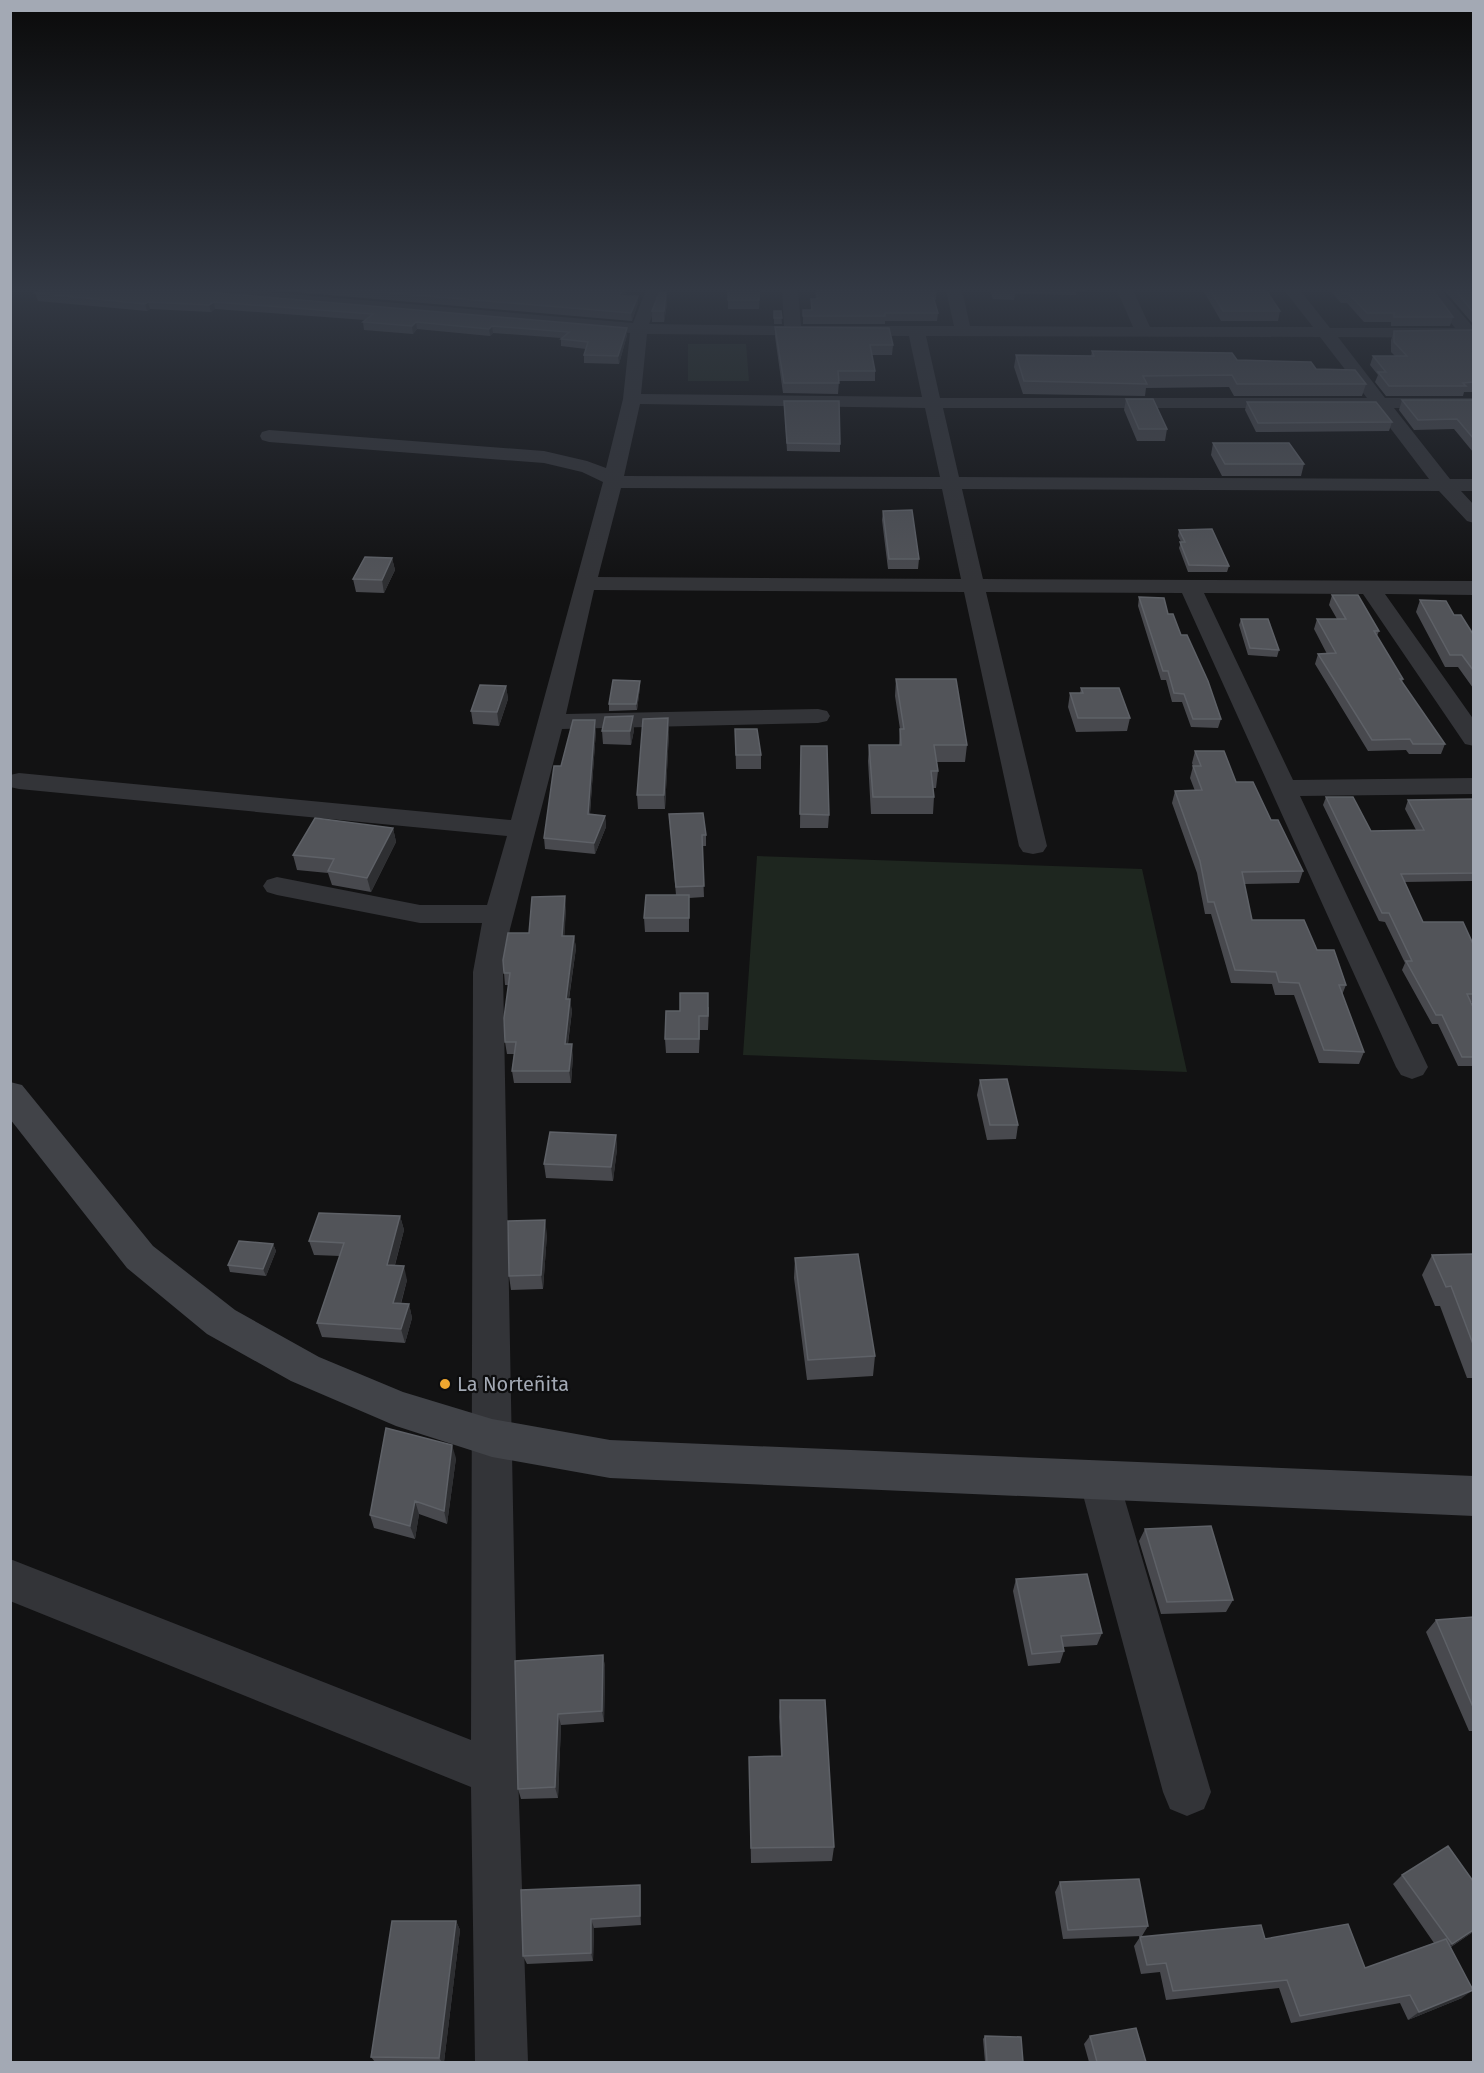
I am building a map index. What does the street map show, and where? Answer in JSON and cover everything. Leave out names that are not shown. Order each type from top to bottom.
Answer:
[{"type":"street","points":[[502,2062],[494,1773],[488,972],[499,915],[613,481],[633,387]]},
{"type":"street","points":[[929,387],[1033,846]]},
{"type":"street","points":[[1368,387],[1444,485],[1473,516]]},
{"type":"street","points":[[632,399],[933,403],[1473,403]]},
{"type":"street","points":[[269,436],[544,458],[599,472],[613,481],[1473,485]]},
{"type":"street","points":[[585,583],[1473,588]]},
{"type":"street","points":[[1190,586],[1412,1068]]},
{"type":"street","points":[[1369,587],[1473,739]]},
{"type":"street","points":[[551,722],[818,716]]},
{"type":"street","points":[[19,781],[522,829]]},
{"type":"street","points":[[1283,788],[1473,786]]},
{"type":"street","points":[[277,886],[420,914],[499,915]]},
{"type":"street","points":[[10,1094],[140,1257],[221,1322],[315,1374],[396,1408],[492,1438],[610,1459],[1473,1496]]},
{"type":"street","points":[[1099,1480],[1186,1791]]},
{"type":"street","points":[[10,1580],[494,1773]]},
{"type":"shaded area","points":[[757,856],[1142,869],[1187,1072],[743,1055]]},
{"type":"building","points":[[1126,399],[1153,399],[1167,429],[1139,429]]},
{"type":"building","points":[[1402,400],[1473,400],[1473,438],[1457,419],[1418,420]]},
{"type":"building","points":[[784,401],[839,401],[840,444],[787,443]]},
{"type":"building","points":[[1247,402],[1376,402],[1392,422],[1258,423]]},
{"type":"building","points":[[1213,443],[1289,443],[1304,464],[1225,464]]},
{"type":"building","points":[[912,510],[919,559],[889,559],[883,511]]},
{"type":"building","points":[[1212,529],[1229,566],[1189,565],[1180,542],[1185,542],[1179,530]]},
{"type":"building","points":[[365,557],[392,558],[382,580],[353,579]]},
{"type":"building","points":[[1332,595],[1358,595],[1379,631],[1374,631],[1403,679],[1400,679],[1445,744],[1413,744],[1410,739],[1372,740],[1318,654],[1336,653],[1317,619],[1346,619]]},
{"type":"building","points":[[1139,597],[1164,598],[1168,614],[1173,614],[1181,635],[1187,635],[1208,681],[1221,719],[1193,719],[1184,694],[1174,693],[1168,671],[1163,671]]},
{"type":"building","points":[[1420,600],[1446,601],[1454,615],[1461,615],[1473,634],[1473,670],[1462,655],[1450,655]]},
{"type":"building","points":[[1241,619],[1268,619],[1279,650],[1250,648]]},
{"type":"building","points":[[896,679],[956,679],[967,745],[934,745],[938,771],[931,771],[934,797],[873,797],[869,745],[901,745],[900,729],[904,729]]},
{"type":"building","points":[[613,680],[640,681],[636,704],[609,704]]},
{"type":"building","points":[[480,685],[506,686],[497,712],[471,711]]},
{"type":"building","points":[[1081,688],[1119,688],[1130,718],[1078,718],[1070,693],[1083,693]]},
{"type":"building","points":[[633,716],[630,731],[602,731],[605,717]]},
{"type":"building","points":[[668,718],[664,795],[637,795],[643,719]]},
{"type":"building","points":[[573,720],[595,720],[588,814],[605,816],[594,843],[544,838],[554,766],[561,766]]},
{"type":"building","points":[[735,729],[757,729],[761,755],[736,755]]},
{"type":"building","points":[[801,746],[827,746],[829,815],[800,814]]},
{"type":"building","points":[[1195,751],[1224,751],[1236,782],[1253,782],[1271,820],[1278,820],[1303,871],[1242,872],[1252,920],[1304,920],[1317,950],[1334,950],[1346,985],[1339,985],[1364,1052],[1324,1050],[1299,983],[1279,982],[1276,972],[1235,970],[1214,902],[1208,902],[1200,861],[1175,791],[1202,790],[1193,766],[1201,766]]},
{"type":"building","points":[[1326,797],[1353,797],[1371,831],[1424,830],[1408,800],[1473,799],[1473,873],[1401,874],[1423,922],[1463,922],[1473,944],[1473,994],[1467,994],[1473,1007],[1473,1057],[1462,1057],[1442,1015],[1436,1015],[1406,961],[1412,961],[1389,913],[1382,913]]},
{"type":"building","points":[[703,813],[706,835],[702,835],[704,886],[676,887],[669,814]]},
{"type":"building","points":[[315,818],[393,828],[367,878],[328,871],[334,859],[293,855]]},
{"type":"building","points":[[646,895],[689,895],[689,918],[644,918]]},
{"type":"building","points":[[565,896],[562,936],[574,936],[566,999],[570,999],[565,1044],[572,1044],[569,1071],[512,1071],[516,1042],[505,1042],[504,1018],[510,973],[504,973],[503,960],[508,933],[529,933],[532,897]]},
{"type":"building","points":[[680,993],[708,993],[708,1016],[699,1016],[699,1039],[665,1039],[666,1011],[680,1011]]},
{"type":"building","points":[[1007,1079],[1018,1125],[990,1125],[980,1080]]},
{"type":"building","points":[[550,1132],[616,1135],[611,1167],[544,1164]]},
{"type":"building","points":[[319,1213],[400,1216],[387,1265],[404,1266],[393,1303],[409,1304],[401,1329],[317,1323],[344,1243],[309,1241]]},
{"type":"building","points":[[545,1220],[541,1275],[509,1276],[508,1221]]},
{"type":"building","points":[[239,1241],[273,1244],[263,1269],[228,1265]]},
{"type":"building","points":[[858,1254],[875,1356],[808,1360],[795,1258]]},
{"type":"building","points":[[1473,1254],[1473,1344],[1451,1286],[1446,1287],[1432,1255]]},
{"type":"building","points":[[386,1428],[452,1445],[444,1511],[415,1501],[410,1526],[370,1515]]},
{"type":"building","points":[[1211,1526],[1233,1600],[1167,1602],[1145,1529]]},
{"type":"building","points":[[1087,1574],[1102,1633],[1061,1636],[1064,1651],[1032,1654],[1016,1579]]},
{"type":"building","points":[[1473,1617],[1473,1707],[1436,1620]]},
{"type":"building","points":[[603,1655],[602,1711],[558,1714],[555,1787],[518,1789],[515,1661]]},
{"type":"building","points":[[780,1700],[825,1700],[834,1847],[751,1848],[749,1757],[782,1756]]},
{"type":"building","points":[[1448,1846],[1473,1881],[1473,1930],[1452,1944],[1402,1875]]},
{"type":"building","points":[[1139,1879],[1148,1926],[1068,1930],[1060,1882]]},
{"type":"building","points":[[640,1885],[640,1916],[591,1919],[591,1953],[523,1956],[521,1890]]},
{"type":"building","points":[[392,1921],[456,1921],[439,2058],[371,2057]]},
{"type":"building","points":[[1348,1924],[1365,1968],[1446,1939],[1473,1990],[1419,2012],[1410,1995],[1300,2016],[1287,1980],[1173,1991],[1166,1963],[1147,1965],[1140,1937],[1261,1925],[1265,1939]]},
{"type":"building","points":[[1136,2028],[1146,2062],[1097,2062],[1090,2036]]},
{"type":"building","points":[[985,2036],[1021,2037],[1023,2062],[987,2062]]},
{"type":"place","name":"La Norteñita","points":[[445,1384]]}]
